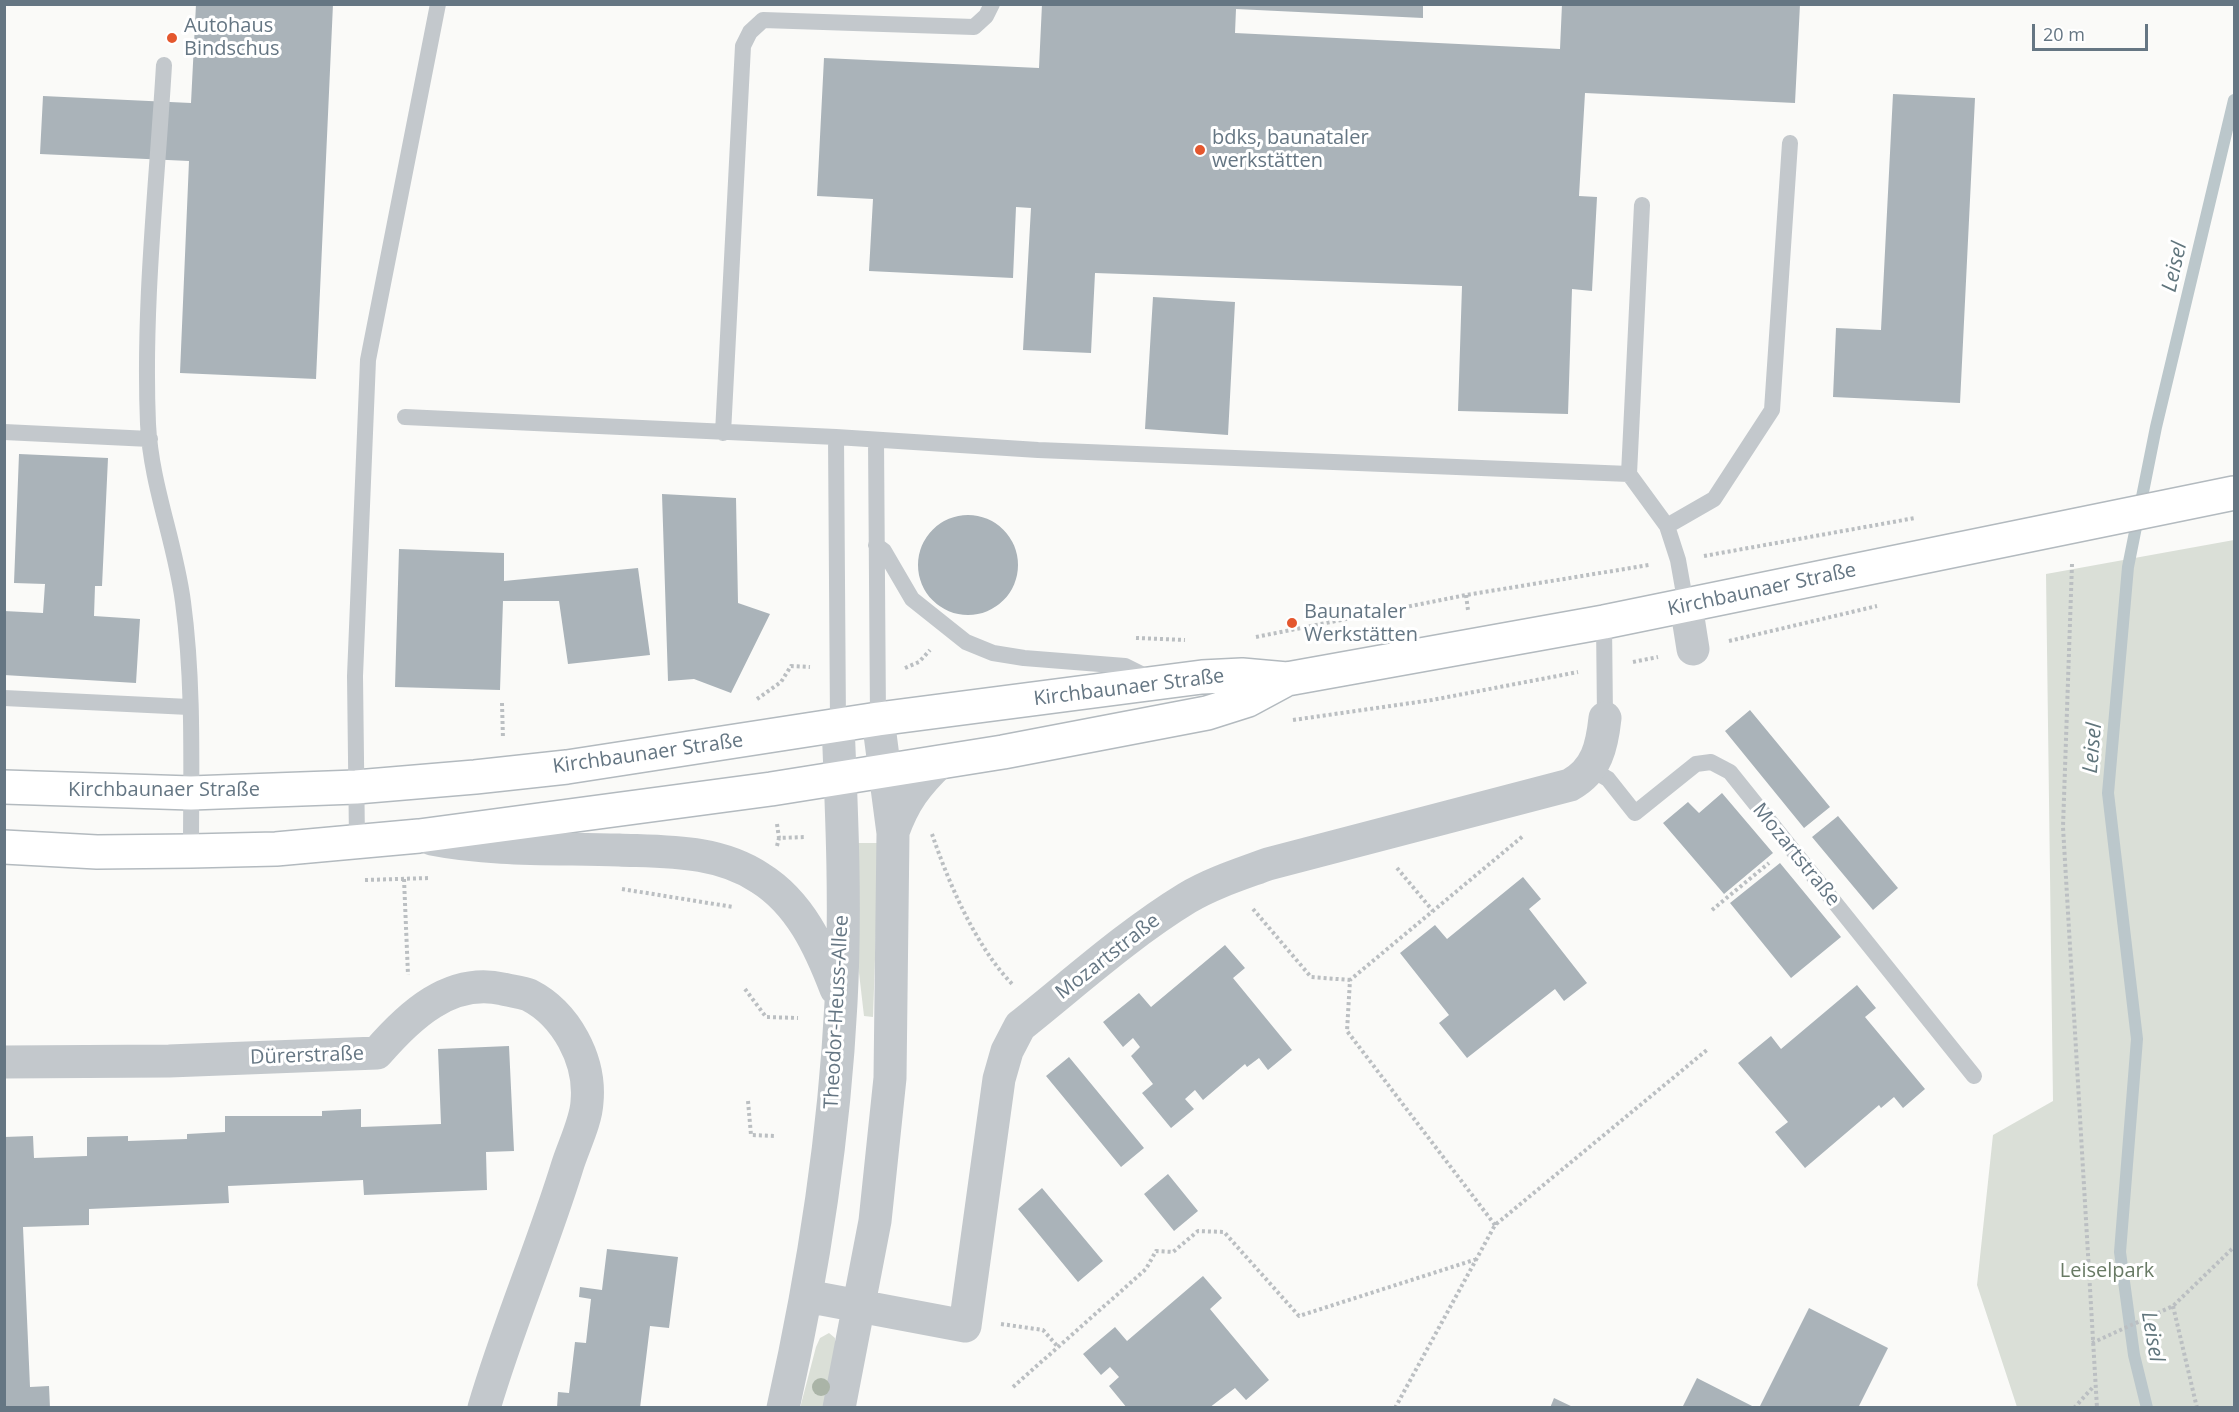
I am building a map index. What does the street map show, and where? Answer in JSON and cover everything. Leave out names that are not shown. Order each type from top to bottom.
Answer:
[{"type":"street","name":"Kirchbaunaer Straße","points":[[4,787],[191,793],[356,787],[567,767],[878,719],[1160,683],[1242,675],[1287,679],[1686,605],[2072,541],[2198,501],[2235,493]]},
{"type":"street","points":[[1686,605],[1693,649]]},
{"type":"street","name":"Kirchbaunaer Straße","points":[[4,847],[98,852],[276,849],[419,836],[940,762],[1208,713],[1248,700],[1287,679]]},
{"type":"street","points":[[1591,769],[1603,738],[1605,718]]},
{"type":"street","points":[[839,1407],[875,1221],[890,1078],[893,833],[878,719]]},
{"type":"street","name":"Theodor-Heuss-Allee","points":[[783,1407],[806,1296],[826,1173],[841,1002],[838,725]]},
{"type":"street","points":[[893,833],[900,812],[916,785],[940,762]]},
{"type":"street","name":"Mozartstraße","points":[[966,1319],[999,1079],[1006,1051],[1020,1026],[1163,914],[1190,896],[1227,879],[1268,864],[1570,785],[1583,778],[1591,769]]},
{"type":"street","name":"Kirchbaunaer Straße","points":[[419,836],[456,844],[701,854],[737,866],[761,878],[781,894],[802,918],[821,950],[841,1002]]},
{"type":"street","name":"Dürerstraße","points":[[4,1062],[169,1061],[377,1053],[410,1018],[445,994],[485,985],[529,995],[566,1025],[582,1059],[587,1102],[555,1205],[502,1344],[484,1407]]},
{"type":"street","points":[[806,1296],[965,1326],[966,1319]]},
{"type":"lane","points":[[357,841],[355,675],[368,360],[438,4]]},
{"type":"lane","points":[[723,433],[743,46],[750,32],[763,21],[974,27],[986,16],[992,4]]},
{"type":"lane","points":[[164,65],[149,322],[150,439],[151,459],[183,598],[188,642],[191,851]]},
{"type":"lane","points":[[1667,526],[1714,499],[1772,410],[1790,143]]},
{"type":"lane","points":[[1642,205],[1629,474],[1667,526],[1678,560],[1686,605]]},
{"type":"lane","points":[[405,417],[1038,450],[1629,474]]},
{"type":"lane","points":[[4,432],[150,439]]},
{"type":"lane","points":[[836,438],[838,725]]},
{"type":"lane","points":[[876,440],[878,719]]},
{"type":"lane","points":[[876,545],[884,551],[912,599],[948,630],[966,642],[993,653],[1024,658],[1125,666],[1160,683]]},
{"type":"lane","points":[[1604,622],[1605,718]]},
{"type":"lane","points":[[4,698],[189,707]]},
{"type":"lane","name":"Mozartstraße","points":[[1591,769],[1608,779],[1635,813],[1696,764],[1711,762],[1730,772],[1974,1076]]},
{"type":"path","points":[[1246,639],[1466,595],[1537,586],[1926,516]]},
{"type":"path","points":[[2072,541],[2063,827],[2091,1343],[2097,1407]]},
{"type":"path","points":[[1483,690],[1606,668],[1882,605]]},
{"type":"path","points":[[877,670],[904,669],[919,662],[948,630]]},
{"type":"path","points":[[1133,638],[1191,640]]},
{"type":"path","points":[[749,703],[764,696],[781,682],[791,666],[837,669]]},
{"type":"path","points":[[502,703],[503,749]]},
{"type":"path","points":[[930,829],[945,873],[995,967],[1039,1011]]},
{"type":"path","points":[[1227,879],[1311,977],[1350,981],[1530,830]]},
{"type":"path","points":[[1383,834],[1389,859],[1433,911]]},
{"type":"path","points":[[1712,910],[1790,846]]},
{"type":"path","points":[[404,879],[410,1018]]},
{"type":"path","points":[[1350,981],[1347,1031],[1495,1225]]},
{"type":"path","points":[[745,989],[766,1017],[798,1018]]},
{"type":"path","points":[[1395,1407],[1495,1225],[1707,1049]]},
{"type":"path","points":[[748,1101],[751,1135],[774,1136]]},
{"type":"path","points":[[1013,1387],[1146,1269],[1156,1251],[1173,1252],[1198,1231],[1224,1232],[1299,1316],[1477,1259]]},
{"type":"path","points":[[2091,1343],[2173,1306],[2235,1247]]},
{"type":"path","points":[[2173,1306],[2197,1407]]},
{"type":"path","points":[[966,1319],[1043,1330],[1058,1347]]},
{"type":"path","points":[[2074,1407],[2094,1386]]},
{"type":"green space","name":"Leiselpark","points":[[2234,540],[2234,1407],[2017,1407],[1977,1285],[1993,1135],[2053,1101],[2046,574]]},
{"type":"green space","points":[[851,843],[879,843],[873,1017],[864,1016],[853,921]]},
{"type":"green space","points":[[829,1333],[835,1338],[835,1348],[824,1407],[800,1408],[816,1347],[820,1338]]},
{"type":"building","points":[[196,4],[333,4],[316,379],[180,373],[189,161],[40,154],[43,96],[191,103]]},
{"type":"building","name":"bdks, baunataler werkstätten","points":[[1042,4],[1423,4],[1423,18],[1236,9],[1235,33],[1560,49],[1562,4],[1800,4],[1795,103],[1585,93],[1579,196],[1597,197],[1592,291],[1572,289],[1568,414],[1458,411],[1462,286],[1095,273],[1091,353],[1023,350],[1031,208],[1016,207],[1013,278],[869,271],[873,199],[817,196],[824,58],[1039,68]]},
{"type":"building","points":[[1893,94],[1975,98],[1960,403],[1833,397],[1836,328],[1881,330]]},
{"type":"building","points":[[1153,297],[1235,302],[1228,435],[1145,429]]},
{"type":"building","points":[[19,454],[108,458],[102,586],[95,586],[94,616],[140,619],[136,683],[4,675],[4,611],[43,613],[45,584],[14,583]]},
{"type":"building","points":[[662,494],[736,498],[738,603],[770,614],[731,693],[694,679],[668,681]]},
{"type":"building","points":[[968,515],[996,523],[1010,537],[1018,565],[1010,593],[996,607],[968,615],[940,607],[926,593],[918,565],[926,537],[940,523]]},
{"type":"building","points":[[399,549],[504,553],[504,581],[638,568],[650,655],[568,664],[559,601],[503,601],[500,690],[395,687]]},
{"type":"building","points":[[1750,710],[1830,807],[1804,828],[1725,731]]},
{"type":"building","points":[[1722,793],[1773,853],[1724,894],[1663,823],[1688,802],[1699,813]]},
{"type":"building","points":[[1838,816],[1898,888],[1873,910],[1812,837]]},
{"type":"building","points":[[1780,863],[1841,937],[1791,978],[1730,903]]},
{"type":"building","points":[[1523,877],[1541,899],[1529,909],[1587,983],[1564,1001],[1555,989],[1467,1058],[1439,1023],[1449,1015],[1400,953],[1435,925],[1447,939]]},
{"type":"building","points":[[1225,945],[1245,968],[1233,978],[1292,1050],[1268,1070],[1259,1058],[1247,1067],[1245,1064],[1203,1100],[1195,1090],[1185,1099],[1194,1109],[1171,1128],[1142,1093],[1153,1084],[1131,1056],[1140,1047],[1133,1038],[1123,1047],[1103,1022],[1139,993],[1151,1007]]},
{"type":"building","points":[[1857,985],[1876,1008],[1865,1017],[1925,1089],[1903,1108],[1894,1097],[1881,1108],[1879,1105],[1805,1168],[1775,1132],[1788,1122],[1738,1063],[1771,1036],[1781,1049]]},
{"type":"building","points":[[509,1046],[514,1151],[486,1152],[487,1190],[364,1195],[363,1180],[228,1186],[229,1203],[89,1209],[89,1225],[23,1227],[30,1387],[49,1386],[50,1408],[4,1408],[4,1137],[33,1136],[34,1158],[87,1156],[87,1137],[128,1136],[128,1141],[187,1139],[187,1134],[225,1132],[225,1116],[322,1116],[322,1111],[361,1109],[361,1127],[441,1124],[438,1049]]},
{"type":"building","points":[[1069,1057],[1144,1148],[1121,1167],[1046,1076]]},
{"type":"building","points":[[1168,1174],[1198,1211],[1174,1231],[1144,1194]]},
{"type":"building","points":[[1042,1188],[1103,1261],[1078,1282],[1018,1209]]},
{"type":"building","points":[[607,1249],[678,1257],[669,1328],[650,1326],[640,1408],[557,1408],[558,1392],[569,1393],[575,1342],[586,1343],[591,1299],[579,1297],[580,1287],[602,1290]]},
{"type":"building","points":[[1203,1276],[1222,1298],[1210,1309],[1269,1380],[1246,1400],[1235,1388],[1209,1408],[1127,1408],[1109,1386],[1119,1377],[1110,1367],[1101,1375],[1083,1354],[1115,1327],[1127,1341]]},
{"type":"building","points":[[1809,1308],[1888,1348],[1858,1408],[1759,1408]]},
{"type":"building","points":[[1697,1378],[1756,1408],[1682,1408]]},
{"type":"building","points":[[1554,1398],[1575,1408],[1550,1408]]},
{"type":"waterway","name":"Leisel","points":[[2147,1408],[2134,1355],[2120,1252],[2137,1039],[2108,793],[2128,567],[2156,427],[2234,100]]},
{"type":"place","name":"Autohaus Bindschus","points":[[172,38]]},
{"type":"place","name":"bdks, baunataler werkstätten","points":[[1200,150]]},
{"type":"place","name":"Baunataler Werkstätten","points":[[1292,623]]}]
